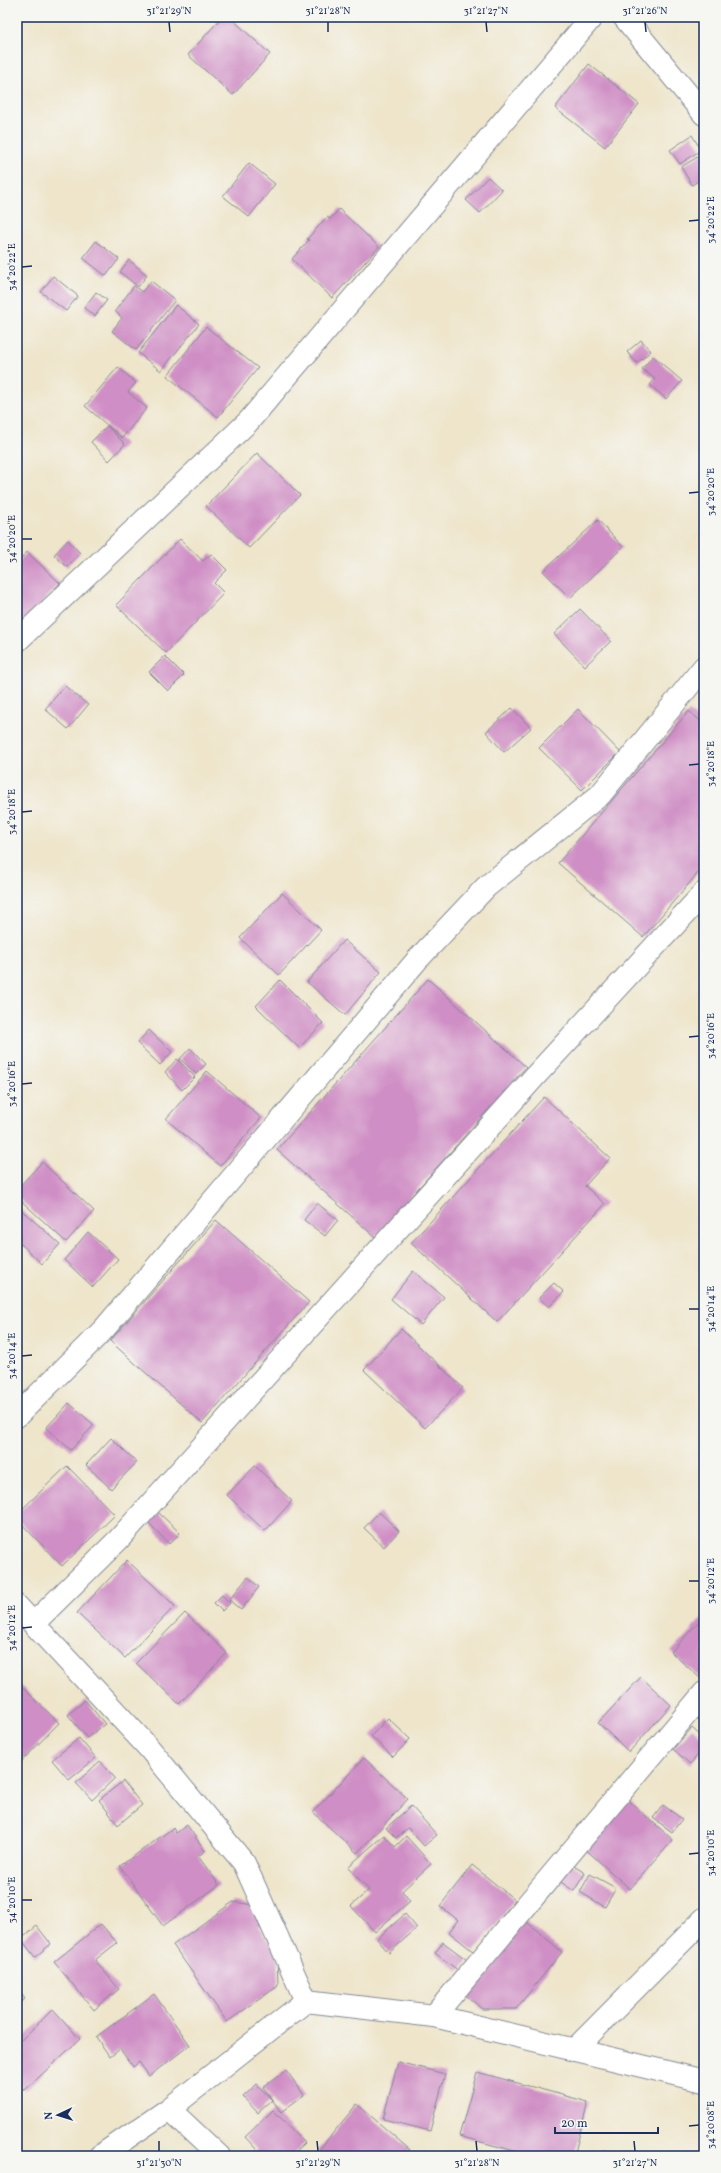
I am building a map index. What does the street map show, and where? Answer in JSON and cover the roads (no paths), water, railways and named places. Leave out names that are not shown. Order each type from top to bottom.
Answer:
[{"type":"street","points":[[17,641],[248,422],[592,17]]},
{"type":"street","points":[[624,17],[704,114]]},
{"type":"street","points":[[17,1416],[104,1329],[418,959],[486,886],[600,795],[704,667]]},
{"type":"street","points":[[34,1623],[119,1539],[532,1079],[704,893]]},
{"type":"street","points":[[17,1606],[148,1747],[244,1863],[306,2001]]},
{"type":"street","points":[[434,2016],[704,1693]]},
{"type":"street","points":[[574,2050],[704,1919]]},
{"type":"street","points":[[100,2156],[169,2110],[306,2001],[434,2016],[704,2081]]},
{"type":"street","points":[[169,2110],[219,2156]]}]
